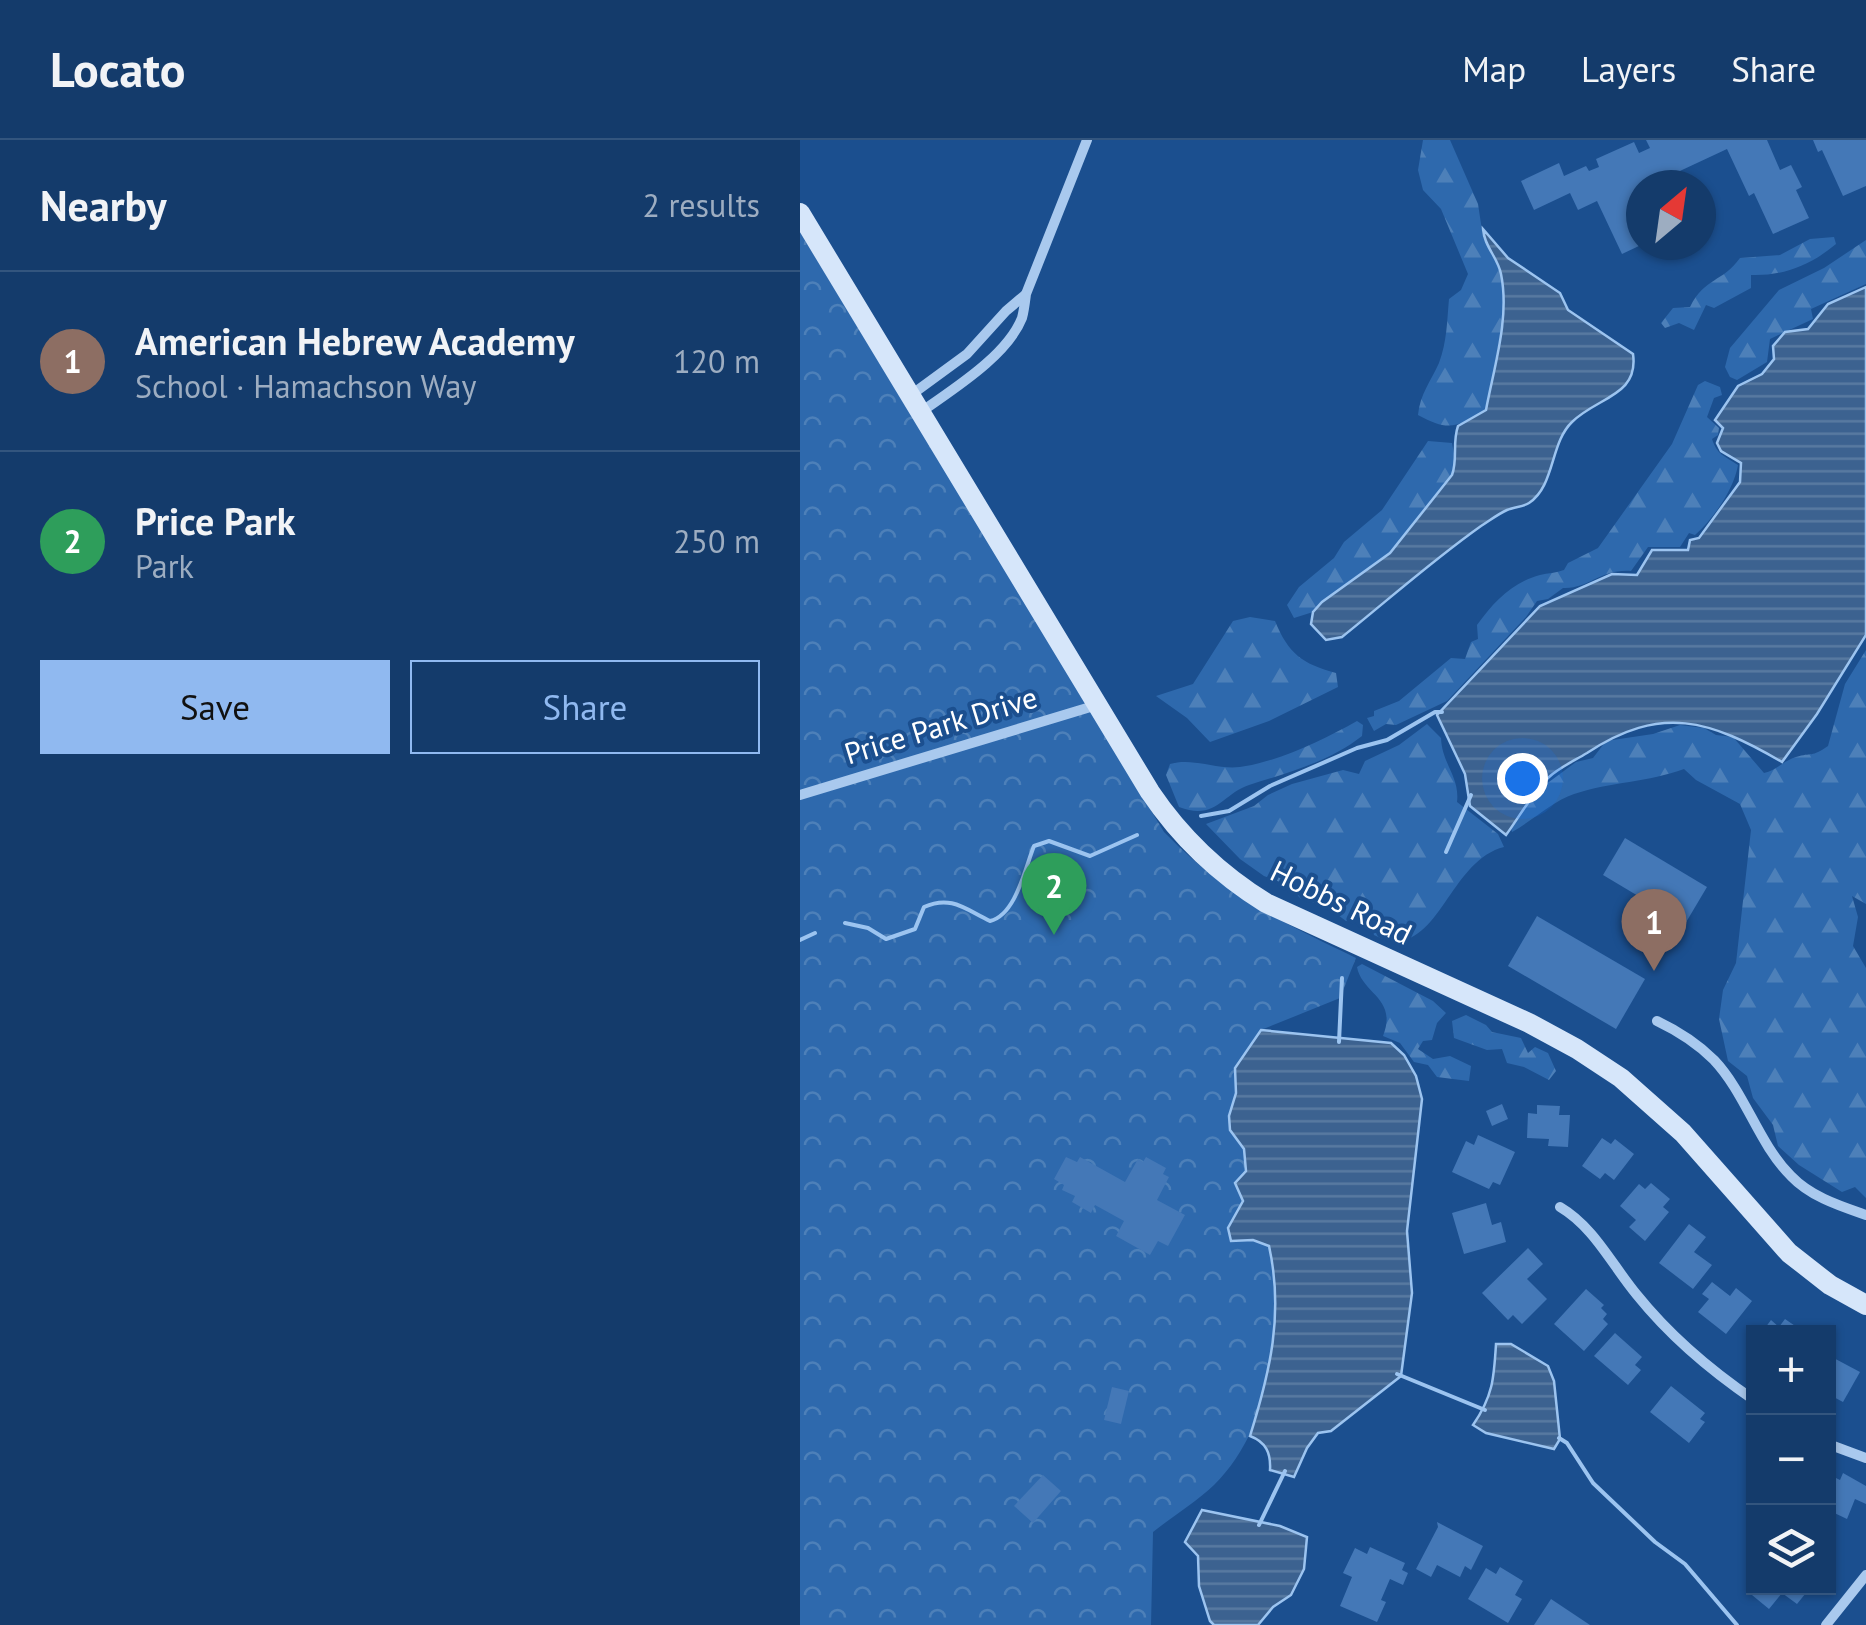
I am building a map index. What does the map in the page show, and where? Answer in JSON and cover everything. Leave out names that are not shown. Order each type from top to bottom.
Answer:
[{"type":"street","points":[[914,405],[994,354],[1022,318],[1026,294],[1087,140]]},
{"type":"street","name":"Hobbs Road","points":[[800,213],[1097,706],[1162,810],[1200,853],[1236,885],[1266,904],[1529,1023],[1606,1068],[1683,1133],[1789,1253],[1830,1285],[1866,1305]]},
{"type":"street","points":[[914,405],[1026,294]]},
{"type":"street","name":"Price Park Drive","points":[[800,795],[1097,706]]},
{"type":"street","points":[[1657,1021],[1688,1038],[1716,1062],[1766,1146],[1793,1179],[1826,1200],[1866,1216]]},
{"type":"street","points":[[1560,1207],[1582,1222],[1666,1328],[1706,1365],[1746,1394]]},
{"type":"street","points":[[1836,1447],[1866,1458]]},
{"type":"street","points":[[1826,1625],[1866,1575]]},
{"type":"green space","points":[[1423,140],[1450,140],[1478,204],[1483,237],[1501,270],[1505,309],[1486,411],[1452,425],[1437,424],[1418,415],[1423,394],[1442,355],[1449,299],[1461,290],[1468,274],[1441,209],[1423,190],[1418,170]]},
{"type":"green space","points":[[800,232],[1164,832],[1210,874],[1254,905],[1356,958],[1340,998],[1261,1030],[1235,1068],[1236,1093],[1229,1116],[1230,1130],[1244,1149],[1246,1172],[1244,1201],[1231,1241],[1253,1240],[1269,1246],[1276,1307],[1275,1340],[1262,1404],[1234,1461],[1214,1485],[1153,1532],[1151,1625],[800,1625]]},
{"type":"green space","points":[[1834,237],[1836,244],[1807,263],[1775,274],[1751,275],[1751,288],[1714,308],[1706,305],[1694,330],[1679,323],[1665,328],[1661,323],[1673,308],[1690,307],[1702,290],[1740,258],[1780,255],[1810,239]]},
{"type":"green space","points":[[1866,240],[1866,284],[1811,309],[1813,319],[1770,339],[1767,362],[1737,380],[1730,377],[1725,367],[1730,348],[1779,290],[1824,268]]},
{"type":"green space","points":[[1705,381],[1720,387],[1722,395],[1714,398],[1707,417],[1719,428],[1712,439],[1722,455],[1738,465],[1728,493],[1702,528],[1695,535],[1689,533],[1680,547],[1648,547],[1631,571],[1563,588],[1548,599],[1537,601],[1447,701],[1374,731],[1367,718],[1374,716],[1374,711],[1399,701],[1451,658],[1465,659],[1471,642],[1478,639],[1477,625],[1504,594],[1540,575],[1564,570],[1568,563],[1598,548],[1672,444],[1698,385]]},
{"type":"green space","points":[[1428,441],[1452,443],[1456,464],[1452,476],[1390,553],[1313,612],[1294,618],[1287,605],[1299,587],[1382,510]]},
{"type":"green space","points":[[1250,617],[1275,621],[1298,656],[1336,673],[1338,687],[1269,721],[1210,742],[1187,718],[1156,696],[1193,684],[1233,621]]},
{"type":"green space","points":[[1866,650],[1866,904],[1852,896],[1858,917],[1853,946],[1866,968],[1866,1198],[1855,1187],[1842,1192],[1799,1165],[1778,1146],[1773,1125],[1753,1098],[1747,1076],[1728,1061],[1719,1019],[1723,990],[1736,963],[1751,830],[1740,804],[1684,769],[1574,794],[1512,832],[1507,813],[1576,762],[1593,758],[1606,741],[1653,734],[1680,725],[1733,737],[1764,773],[1792,758],[1818,752],[1828,746],[1845,684]]},
{"type":"green space","points":[[1357,721],[1363,725],[1362,736],[1336,753],[1240,789],[1210,809],[1179,807],[1166,775],[1170,764],[1179,762],[1231,767],[1270,760]]},
{"type":"green space","points":[[1427,724],[1441,738],[1456,785],[1457,802],[1498,834],[1504,847],[1484,856],[1468,871],[1428,925],[1413,937],[1395,941],[1374,935],[1371,923],[1346,921],[1326,906],[1301,899],[1288,885],[1264,876],[1240,859],[1206,824],[1254,806],[1292,784],[1343,770],[1359,774],[1365,761],[1399,745]]},
{"type":"green space","points":[[1362,964],[1433,1001],[1446,1013],[1437,1023],[1432,1040],[1423,1041],[1418,1049],[1433,1059],[1450,1056],[1471,1066],[1469,1081],[1437,1077],[1428,1065],[1414,1062],[1400,1043],[1383,1036],[1386,1013],[1360,976],[1357,967]]},
{"type":"green space","points":[[1466,1015],[1492,1032],[1521,1038],[1528,1053],[1535,1047],[1548,1053],[1556,1071],[1549,1080],[1507,1063],[1502,1049],[1487,1050],[1454,1038],[1452,1021]]},
{"type":"shaded area","points":[[1483,229],[1508,258],[1560,293],[1568,310],[1633,354],[1630,379],[1572,422],[1560,441],[1544,486],[1529,503],[1507,510],[1481,526],[1342,637],[1326,640],[1311,624],[1313,612],[1390,553],[1452,475],[1458,426],[1486,410],[1504,308],[1501,274]]},
{"type":"shaded area","points":[[1866,287],[1866,635],[1817,714],[1782,762],[1708,728],[1662,723],[1639,728],[1552,774],[1506,835],[1470,806],[1465,774],[1437,715],[1540,606],[1612,574],[1637,575],[1652,550],[1688,550],[1690,540],[1699,538],[1740,482],[1741,463],[1721,451],[1717,443],[1723,428],[1715,420],[1738,386],[1762,374],[1774,359],[1773,346],[1785,332],[1808,329],[1828,304]]},
{"type":"shaded area","points":[[1261,1030],[1391,1043],[1404,1055],[1416,1076],[1422,1099],[1407,1231],[1412,1293],[1401,1376],[1331,1431],[1318,1433],[1294,1477],[1270,1470],[1266,1449],[1250,1436],[1273,1343],[1275,1295],[1269,1246],[1253,1240],[1231,1241],[1228,1228],[1243,1201],[1235,1183],[1246,1171],[1244,1149],[1230,1130],[1229,1116],[1236,1093],[1235,1068]]},
{"type":"shaded area","points":[[1496,1344],[1511,1344],[1548,1366],[1554,1381],[1560,1439],[1554,1449],[1486,1433],[1473,1425],[1491,1386]]},
{"type":"shaded area","points":[[1202,1510],[1280,1526],[1307,1537],[1304,1569],[1291,1595],[1273,1607],[1258,1625],[1214,1625],[1210,1621],[1199,1586],[1198,1556],[1185,1542]]},
{"type":"building","points":[[1646,140],[1767,140],[1780,170],[1791,165],[1802,187],[1796,190],[1809,218],[1773,234],[1754,193],[1749,196],[1727,149],[1682,170],[1626,170],[1626,252],[1622,254],[1597,201],[1578,210],[1570,193],[1534,210],[1521,181],[1559,163],[1564,176],[1586,166],[1589,171],[1599,167],[1596,159],[1634,142],[1639,153],[1650,148]]},
{"type":"building","points":[[1813,140],[1866,140],[1866,186],[1843,196],[1822,150],[1818,152]]},
{"type":"building","points":[[1625,838],[1707,887],[1685,924],[1603,875]]},
{"type":"building","points":[[1537,916],[1645,979],[1616,1029],[1508,966]]},
{"type":"building","points":[[1502,1104],[1508,1119],[1492,1126],[1486,1111]]},
{"type":"building","points":[[1537,1105],[1560,1106],[1559,1115],[1570,1115],[1568,1147],[1548,1146],[1549,1139],[1527,1138],[1528,1113],[1537,1114]]},
{"type":"building","points":[[1478,1135],[1515,1152],[1500,1185],[1493,1182],[1489,1189],[1452,1172],[1466,1141],[1474,1145]]},
{"type":"building","points":[[1602,1138],[1611,1144],[1615,1139],[1634,1154],[1614,1180],[1605,1173],[1600,1179],[1582,1166]]},
{"type":"building","points":[[1066,1157],[1077,1162],[1080,1157],[1125,1182],[1138,1159],[1143,1162],[1146,1157],[1166,1168],[1163,1174],[1169,1177],[1157,1200],[1185,1215],[1168,1246],[1158,1241],[1150,1255],[1116,1236],[1124,1221],[1095,1205],[1091,1213],[1072,1202],[1075,1196],[1062,1190],[1064,1185],[1054,1179]]},
{"type":"building","points":[[1651,1183],[1670,1199],[1663,1207],[1669,1212],[1645,1241],[1629,1227],[1636,1220],[1620,1206],[1639,1184],[1645,1189]]},
{"type":"building","points":[[1486,1203],[1492,1225],[1501,1222],[1506,1242],[1464,1254],[1452,1213]]},
{"type":"building","points":[[1689,1224],[1706,1237],[1694,1252],[1712,1265],[1693,1289],[1659,1263]]},
{"type":"building","points":[[1528,1248],[1543,1264],[1527,1279],[1547,1299],[1522,1324],[1513,1315],[1508,1320],[1482,1293]]},
{"type":"building","points":[[1712,1282],[1730,1296],[1736,1288],[1752,1301],[1726,1334],[1698,1312],[1709,1299],[1702,1294]]},
{"type":"building","points":[[1586,1289],[1604,1305],[1601,1308],[1607,1314],[1603,1319],[1608,1324],[1584,1351],[1554,1324]]},
{"type":"building","points":[[1615,1333],[1642,1357],[1635,1365],[1641,1370],[1628,1385],[1594,1356]]},
{"type":"building","points":[[1836,1359],[1860,1372],[1843,1402],[1836,1398]]},
{"type":"building","points":[[1671,1386],[1705,1413],[1700,1419],[1705,1422],[1689,1443],[1650,1412]]},
{"type":"building","points":[[1112,1387],[1129,1391],[1121,1424],[1104,1420]]},
{"type":"building","points":[[1843,1473],[1866,1486],[1866,1504],[1855,1499],[1847,1519],[1836,1514],[1836,1478],[1840,1480]]},
{"type":"building","points":[[1043,1475],[1061,1491],[1033,1523],[1014,1506]]},
{"type":"building","points":[[1437,1522],[1483,1546],[1471,1570],[1465,1566],[1460,1577],[1437,1565],[1431,1577],[1416,1569]]},
{"type":"building","points":[[1370,1547],[1405,1563],[1402,1570],[1408,1573],[1403,1585],[1390,1579],[1377,1622],[1340,1606],[1352,1577],[1343,1573],[1355,1548],[1367,1554]]},
{"type":"building","points":[[1500,1567],[1523,1581],[1515,1595],[1522,1599],[1508,1623],[1468,1599],[1486,1568],[1496,1574]]},
{"type":"building","points":[[1752,1595],[1780,1595],[1769,1609]]},
{"type":"building","points":[[1785,1595],[1804,1595],[1797,1604]]},
{"type":"building","points":[[1551,1599],[1590,1625],[1534,1625]]},
{"type":"waterway","points":[[1201,816],[1229,811],[1270,786],[1357,748],[1387,740],[1435,712],[1442,712]]},
{"type":"waterway","points":[[1446,852],[1471,795]]},
{"type":"waterway","points":[[845,923],[868,928],[886,939],[915,929],[924,907],[942,902],[958,905],[990,921],[1007,910],[1013,900],[1034,846],[1049,841],[1090,856],[1137,835]]},
{"type":"waterway","points":[[800,940],[815,933]]},
{"type":"waterway","points":[[1339,1042],[1342,978]]},
{"type":"waterway","points":[[1397,1374],[1485,1410]]},
{"type":"waterway","points":[[1559,1438],[1567,1443],[1593,1483],[1655,1542],[1685,1564],[1737,1625]]},
{"type":"waterway","points":[[1259,1525],[1285,1471]]},
{"type":"place","name":"Price Park","points":[[1054,935]]},
{"type":"place","name":"American Hebrew Academy","points":[[1654,971]]}]
